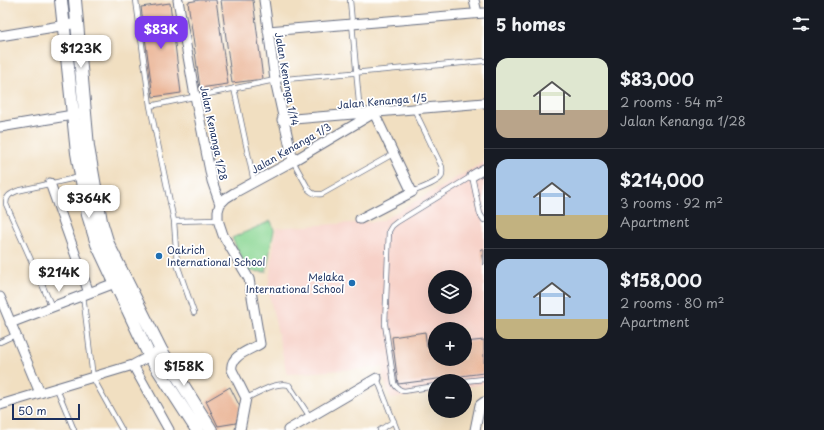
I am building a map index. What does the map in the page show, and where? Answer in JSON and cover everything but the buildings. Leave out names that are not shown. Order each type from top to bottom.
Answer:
[{"type":"street","points":[[61,0],[79,114],[88,147],[103,230],[108,244],[161,350],[211,430]]},
{"type":"street","points":[[75,0],[78,23],[80,176],[91,230],[150,356],[197,430]]},
{"type":"street","name":"Jalan Kenanga 1/28","points":[[178,0],[212,181],[220,204],[218,220],[223,235],[245,273],[251,287],[260,344],[232,361],[231,366],[246,398]]},
{"type":"street","name":"Jalan Kenanga 1/14","points":[[264,0],[274,80],[292,161]]},
{"type":"street","points":[[268,31],[480,13],[474,0]]},
{"type":"street","points":[[0,36],[78,23]]},
{"type":"street","name":"Jalan Kenanga 1/5","points":[[282,120],[484,103]]},
{"type":"street","points":[[360,219],[412,192],[374,113]]},
{"type":"street","name":"Jalan Kenanga 1/3","points":[[220,204],[226,198],[374,113]]},
{"type":"street","points":[[0,127],[79,114]]},
{"type":"street","points":[[472,176],[484,169]]},
{"type":"street","points":[[50,183],[86,294]]},
{"type":"street","points":[[10,323],[115,283]]},
{"type":"street","points":[[0,297],[40,394]]},
{"type":"street","points":[[0,405],[133,365],[161,350]]},
{"type":"street","points":[[133,365],[169,430]]},
{"type":"street","points":[[288,430],[376,378]]},
{"type":"street","points":[[240,430],[246,398]]},
{"type":"street","points":[[475,430],[480,405],[484,402]]},
{"type":"lane","points":[[136,0],[150,106],[174,221],[177,264],[194,313]]},
{"type":"lane","points":[[350,0],[360,114]]},
{"type":"lane","points":[[150,106],[274,80],[484,61]]},
{"type":"lane","points":[[234,88],[254,183]]},
{"type":"lane","points":[[412,192],[437,180],[443,172],[414,109]]},
{"type":"lane","points":[[292,161],[309,190],[313,194],[317,195],[322,194],[393,154]]},
{"type":"lane","points":[[52,307],[6,204],[6,199],[9,194],[17,191],[80,176]]},
{"type":"lane","points":[[428,387],[404,391],[396,387],[394,383],[385,324],[388,236],[392,226],[397,222],[472,176],[480,214],[484,220]]},
{"type":"lane","points":[[174,221],[218,220]]},
{"type":"lane","points":[[86,294],[93,378],[122,430]]},
{"type":"lane","points":[[0,342],[15,335]]},
{"type":"lane","points":[[376,378],[397,430]]},
{"type":"lane","points":[[472,381],[484,379]]},
{"type":"lane","points":[[246,398],[278,384],[284,383],[289,385],[310,417]]},
{"type":"lane","points":[[57,388],[74,430]]},
{"type":"lane","points":[[380,430],[394,421]]},
{"type":"shaded area","name":"Melaka International School","points":[[484,162],[484,384],[472,386],[472,374],[428,374],[428,393],[391,399],[382,374],[384,367],[287,374],[268,289],[276,228],[381,221]]},
{"type":"green space","points":[[271,221],[274,230],[266,272],[248,271],[232,238]]},
{"type":"place","name":"Oakrich International School","points":[[159,256]]},
{"type":"place","name":"Melaka International School","points":[[352,283]]}]
